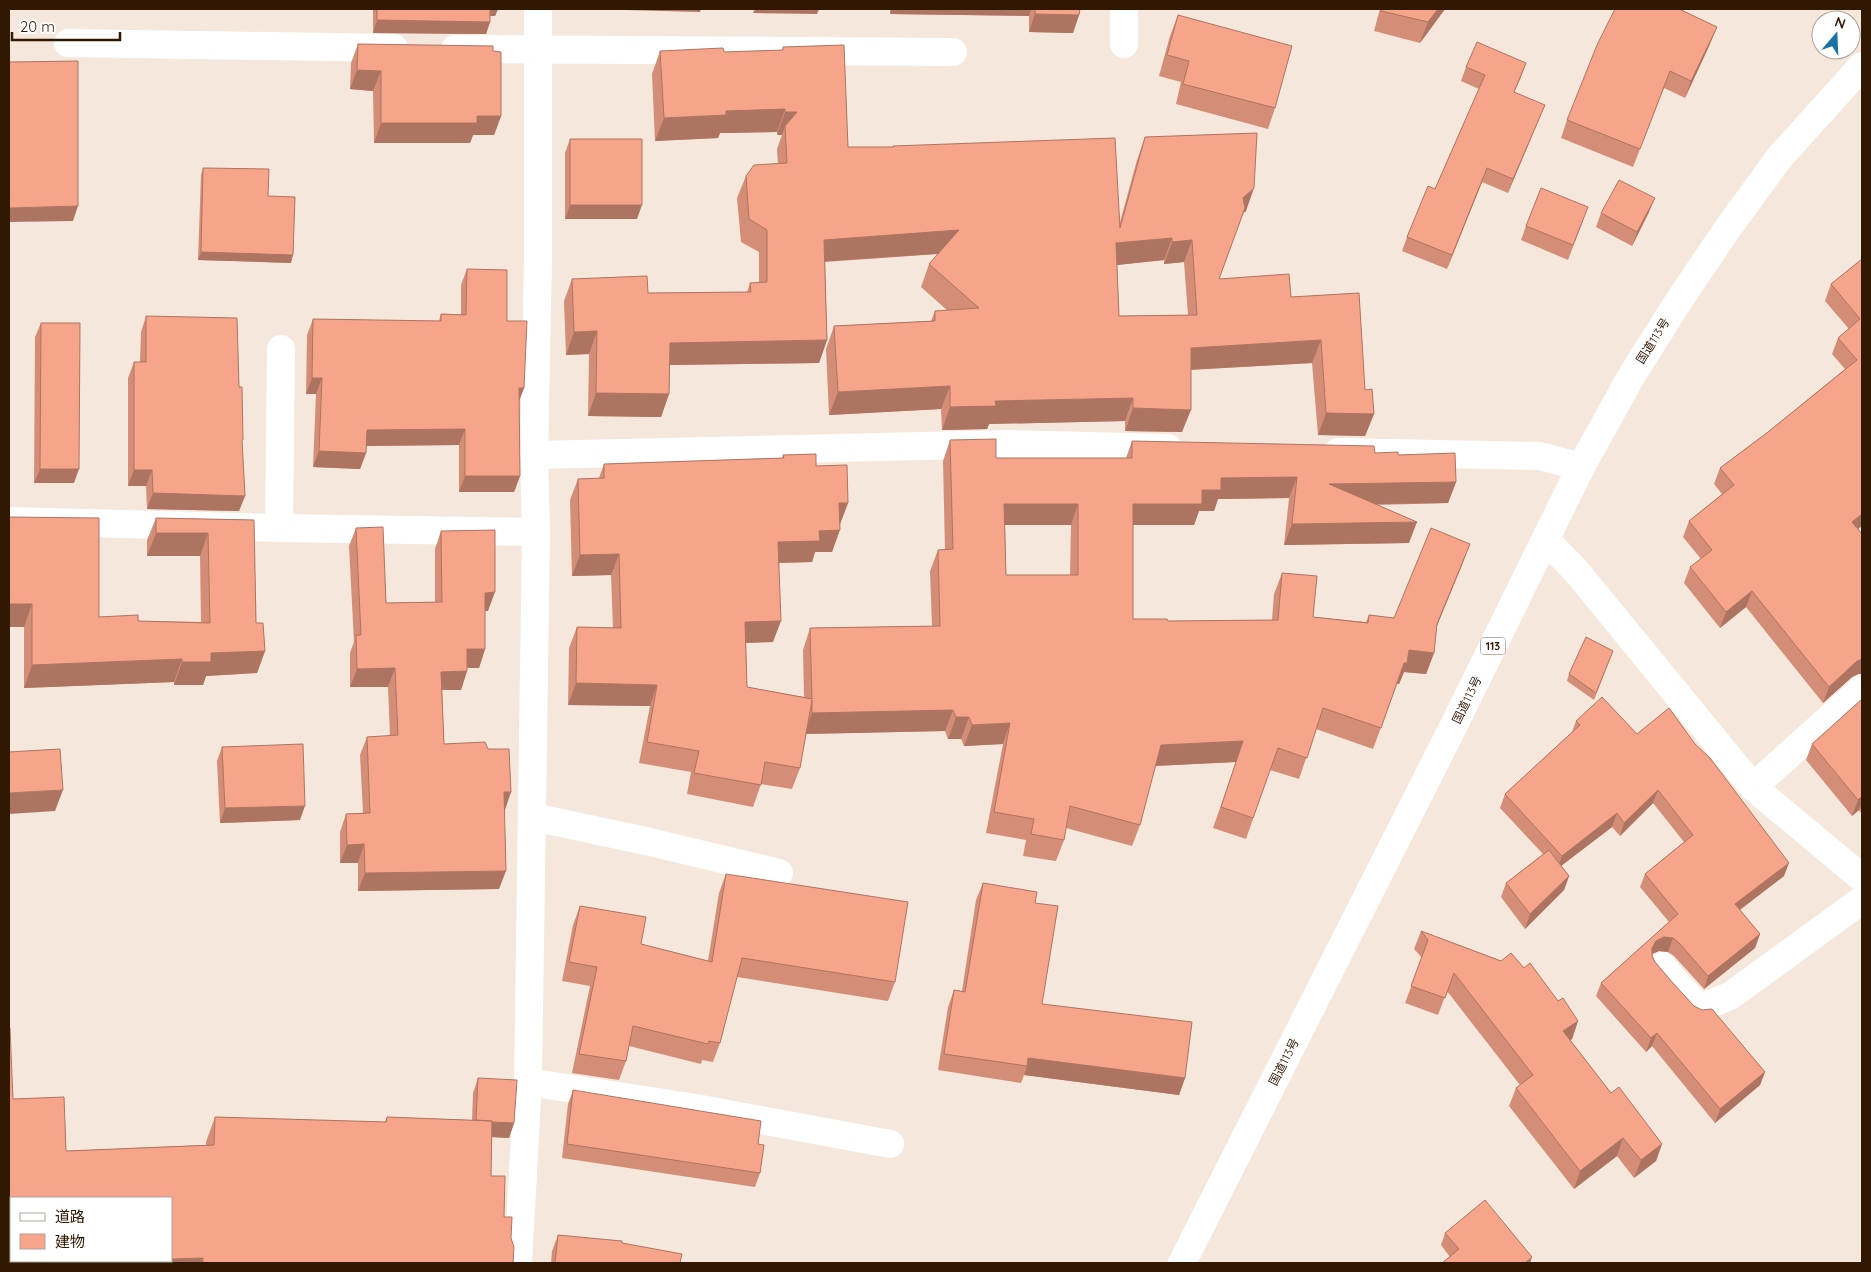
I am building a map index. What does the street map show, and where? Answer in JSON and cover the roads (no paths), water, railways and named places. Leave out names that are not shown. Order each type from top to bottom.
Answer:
[{"type":"main road","points":[[518,1263],[528,1082],[533,817],[536,532],[534,455],[538,260],[538,9]]},
{"type":"main road","points":[[1124,9],[1124,44]]},
{"type":"main road","points":[[68,43],[538,51],[953,52]]},
{"type":"main road","name":"国道113号","points":[[1182,1263],[1454,727],[1581,467],[1632,375],[1728,228],[1779,158],[1862,66]]},
{"type":"main road","points":[[279,528],[281,350]]},
{"type":"main road","points":[[534,455],[1009,444],[1196,448]]},
{"type":"main road","points":[[1314,451],[1540,456],[1581,467]]},
{"type":"main road","points":[[9,521],[536,532]]},
{"type":"main road","points":[[1546,540],[1577,572],[1753,787],[1862,878]]},
{"type":"main road","points":[[1753,787],[1862,689]]},
{"type":"main road","points":[[533,817],[646,841],[779,873]]},
{"type":"main road","points":[[1662,966],[1678,986],[1700,1008],[1730,996],[1862,900]]},
{"type":"main road","points":[[528,1082],[696,1108],[890,1144]]}]
